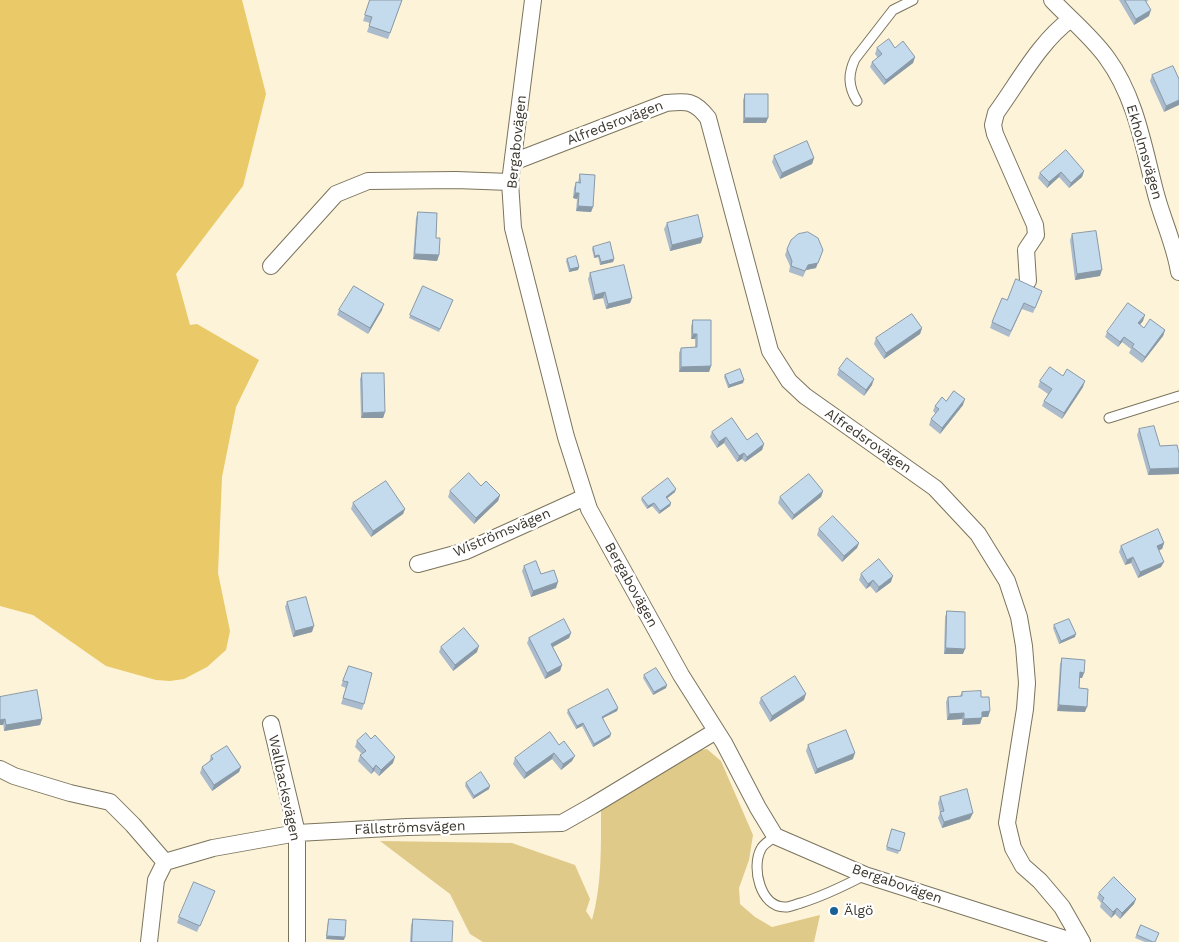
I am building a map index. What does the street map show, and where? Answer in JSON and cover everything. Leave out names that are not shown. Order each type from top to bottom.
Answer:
[{"type":"street","name":"Bergabovägen","points":[[533,0],[510,182],[513,228],[566,438],[584,497],[681,675],[716,731],[775,836],[864,875],[1075,942]]},
{"type":"street","name":"Ekholmsvägen","points":[[1052,0],[1091,38],[1108,59],[1135,113],[1158,201],[1176,254],[1179,272]]},
{"type":"street","points":[[1028,281],[1026,250],[1036,235],[1035,225],[993,125],[996,113],[1046,42],[1058,28],[1071,19]]},
{"type":"street","name":"Alfredsrovägen","points":[[513,162],[666,103],[687,101],[700,107],[708,118],[770,351],[789,381],[805,396],[935,488],[978,534],[1007,581],[1019,617],[1027,683],[1026,709],[1007,823],[1013,848],[1024,866],[1040,881],[1062,907],[1082,942]]},
{"type":"street","points":[[271,266],[336,194],[368,181],[456,180],[510,182]]},
{"type":"street","name":"Wiströmsvägen","points":[[418,564],[466,551],[584,497]]},
{"type":"street","name":"Wallbacksvägen","points":[[271,724],[297,833],[297,942]]},
{"type":"street","name":"Fällströmsvägen","points":[[165,862],[213,848],[297,833],[407,827],[562,823],[716,731]]},
{"type":"street","points":[[0,769],[14,776],[70,793],[110,802],[165,862],[156,880],[149,942]]},
{"type":"lane","points":[[857,101],[852,93],[849,80],[855,59],[894,10],[913,0]]},
{"type":"lane","points":[[1109,418],[1179,396]]},
{"type":"lane","points":[[775,836],[761,848],[756,867],[759,887],[770,902],[785,907],[811,900],[839,889],[864,875]]},
{"type":"shaded area","points":[[0,0],[242,0],[266,94],[243,186],[176,274],[190,325],[197,324],[259,360],[236,407],[222,477],[218,573],[230,631],[226,650],[207,667],[184,679],[156,680],[106,666],[33,615],[0,606]]},
{"type":"shaded area","points":[[707,749],[721,761],[753,835],[749,860],[739,888],[740,904],[755,917],[772,927],[820,915],[814,942],[483,942],[470,934],[450,894],[380,841],[512,843],[575,865],[590,899],[586,911],[592,920],[598,893],[601,810],[690,752]]},
{"type":"building","points":[[370,0],[402,0],[390,33],[369,26],[372,17],[365,15]]},
{"type":"building","points":[[1125,0],[1145,0],[1151,10],[1136,19]]},
{"type":"building","points":[[889,39],[895,48],[903,41],[915,57],[886,80],[872,62],[882,54],[877,48]]},
{"type":"building","points":[[1173,66],[1179,79],[1179,100],[1166,106],[1152,75]]},
{"type":"building","points":[[745,94],[768,94],[768,118],[745,118]]},
{"type":"building","points":[[807,141],[814,158],[782,173],[774,156]]},
{"type":"building","points":[[1066,150],[1084,171],[1071,183],[1061,172],[1049,182],[1040,173]]},
{"type":"building","points":[[580,174],[595,175],[593,207],[578,206],[579,193],[575,193],[576,182],[580,183]]},
{"type":"building","points":[[418,212],[437,213],[436,238],[440,238],[439,255],[415,254]]},
{"type":"building","points":[[698,215],[703,237],[672,245],[667,223]]},
{"type":"building","points":[[1096,231],[1102,270],[1077,274],[1072,234]]},
{"type":"building","points":[[808,232],[818,238],[823,250],[818,263],[808,265],[805,271],[791,266],[792,261],[787,249],[791,240],[798,234]]},
{"type":"building","points":[[610,242],[614,259],[601,262],[599,255],[595,256],[593,247]]},
{"type":"building","points":[[576,256],[579,267],[570,269],[567,259]]},
{"type":"building","points":[[624,265],[632,298],[608,304],[605,292],[595,295],[590,273]]},
{"type":"building","points":[[1016,279],[1042,291],[1035,308],[1024,303],[1011,331],[992,322],[1002,298],[1007,300]]},
{"type":"building","points":[[354,286],[384,304],[370,328],[339,310]]},
{"type":"building","points":[[423,286],[453,300],[440,329],[410,315]]},
{"type":"building","points":[[1128,303],[1145,315],[1138,323],[1144,328],[1150,319],[1165,330],[1145,357],[1132,347],[1134,344],[1124,337],[1120,342],[1107,332]]},
{"type":"building","points":[[912,314],[922,328],[886,353],[876,338]]},
{"type":"building","points":[[693,320],[711,320],[711,366],[681,367],[681,348],[697,347],[697,334],[693,334]]},
{"type":"building","points":[[847,358],[874,379],[866,390],[839,369]]},
{"type":"building","points":[[1050,367],[1063,376],[1067,369],[1085,381],[1064,413],[1044,401],[1052,389],[1040,381]]},
{"type":"building","points":[[740,369],[744,380],[729,385],[725,375]]},
{"type":"building","points":[[362,373],[384,373],[385,412],[363,413]]},
{"type":"building","points":[[954,391],[965,399],[942,428],[931,419],[939,409],[935,406],[942,397],[946,401]]},
{"type":"building","points":[[732,418],[747,440],[757,433],[764,444],[747,457],[744,453],[739,456],[726,437],[719,442],[712,432]]},
{"type":"building","points":[[1154,426],[1160,446],[1177,445],[1179,468],[1150,469],[1139,429]]},
{"type":"building","points":[[469,473],[481,486],[486,481],[500,495],[476,518],[450,491]]},
{"type":"building","points":[[809,474],[823,491],[794,515],[780,497]]},
{"type":"building","points":[[668,478],[676,489],[666,497],[671,503],[660,511],[654,503],[648,506],[642,498]]},
{"type":"building","points":[[386,481],[405,509],[373,531],[353,503]]},
{"type":"building","points":[[833,516],[859,543],[844,556],[819,529]]},
{"type":"building","points":[[1158,529],[1164,543],[1157,546],[1164,562],[1140,572],[1133,557],[1127,560],[1121,546]]},
{"type":"building","points":[[879,559],[893,576],[879,587],[873,580],[868,584],[861,574]]},
{"type":"building","points":[[536,561],[541,574],[554,570],[558,582],[533,591],[524,566]]},
{"type":"building","points":[[306,597],[314,626],[295,631],[287,602]]},
{"type":"building","points":[[947,611],[965,612],[965,649],[946,648]]},
{"type":"building","points":[[564,619],[571,633],[551,644],[562,665],[547,673],[529,638]]},
{"type":"building","points":[[1069,619],[1076,634],[1061,641],[1054,625]]},
{"type":"building","points":[[464,628],[479,646],[455,665],[441,647]]},
{"type":"building","points":[[1062,658],[1085,660],[1084,673],[1080,672],[1079,688],[1088,689],[1087,707],[1059,705]]},
{"type":"building","points":[[349,666],[372,673],[364,704],[343,698],[348,682],[343,681]]},
{"type":"building","points":[[656,668],[667,685],[654,692],[644,675]]},
{"type":"building","points":[[795,676],[806,694],[772,716],[761,698]]},
{"type":"building","points":[[608,689],[618,708],[602,717],[611,734],[594,744],[583,723],[577,726],[568,710]]},
{"type":"building","points":[[37,690],[42,719],[6,725],[5,719],[0,720],[0,697]]},
{"type":"building","points":[[981,691],[981,697],[989,697],[990,711],[982,712],[982,718],[964,719],[964,713],[949,714],[948,697],[962,696],[962,692]]},
{"type":"building","points":[[846,730],[855,753],[817,769],[808,745]]},
{"type":"building","points":[[550,732],[559,745],[564,741],[575,756],[563,764],[554,753],[526,773],[515,758]]},
{"type":"building","points":[[366,733],[371,739],[375,735],[395,757],[381,770],[376,765],[373,769],[360,755],[366,751],[357,741]]},
{"type":"building","points":[[227,746],[241,767],[214,785],[202,767],[213,759],[211,756]]},
{"type":"building","points":[[481,772],[490,786],[474,796],[466,783]]},
{"type":"building","points":[[967,789],[973,813],[944,822],[940,812],[944,811],[940,797]]},
{"type":"building","points":[[892,829],[905,833],[900,851],[887,847]]},
{"type":"building","points":[[1114,877],[1136,899],[1122,913],[1117,908],[1113,912],[1102,901],[1104,898],[1099,893]]},
{"type":"building","points":[[194,882],[215,891],[200,926],[179,917]]},
{"type":"building","points":[[329,919],[346,920],[345,937],[327,936]]},
{"type":"building","points":[[413,919],[453,921],[452,942],[412,942]]},
{"type":"building","points":[[1141,925],[1159,933],[1155,942],[1137,935]]},
{"type":"place","name":"Älgö","points":[[834,911]]}]
